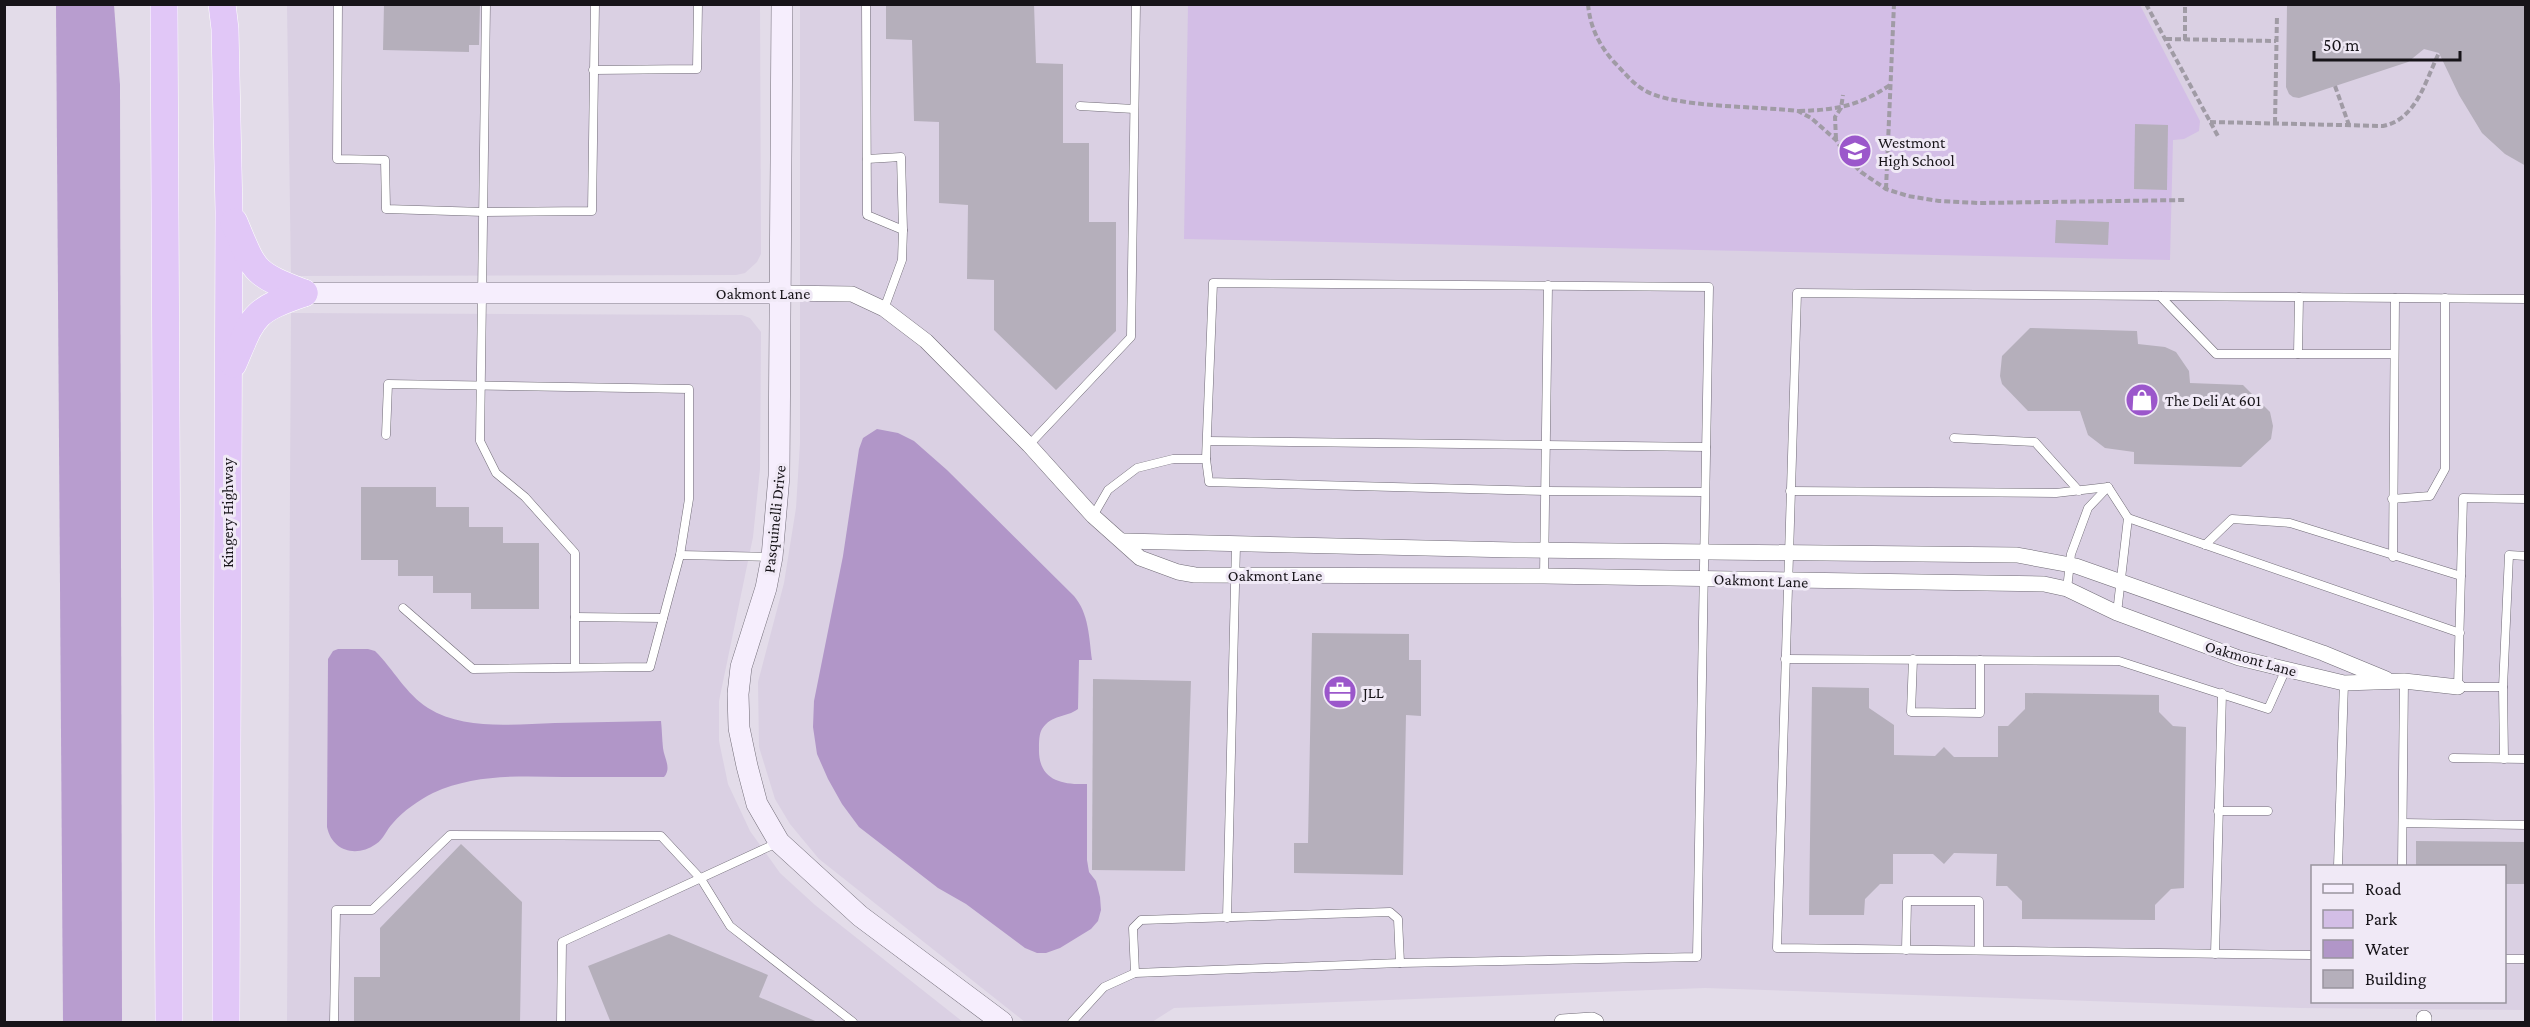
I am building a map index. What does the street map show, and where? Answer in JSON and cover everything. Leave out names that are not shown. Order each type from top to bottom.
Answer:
[{"type":"highway","points":[[164,4],[170,1023]]},
{"type":"highway","name":"Kingery Highway","points":[[222,4],[225,29],[229,212],[226,1023]]},
{"type":"highway","points":[[229,212],[256,270],[271,280],[304,293]]},
{"type":"highway","points":[[228,376],[256,316],[275,303],[304,293]]},
{"type":"street","name":"Pasquinelli Drive","points":[[782,4],[780,466],[772,557],[766,588],[741,667],[738,694],[739,728],[757,804],[779,842],[860,916],[1002,1023]]},
{"type":"street","name":"Oakmont Lane","points":[[304,293],[852,294],[884,309],[926,341],[1029,445],[1093,516],[1140,558],[1178,572],[1234,575],[1703,578],[1788,582],[2024,582],[2067,589],[2117,613],[2239,658],[2344,683],[2398,681],[2458,687]]},
{"type":"street","name":"Oakmont Lane","points":[[1123,542],[1545,551],[2017,555],[2069,565],[2323,652],[2398,681]]},
{"type":"street","points":[[1562,1023],[1592,1020],[1596,1023]]},
{"type":"lane","points":[[338,4],[337,159],[385,160],[386,209],[484,212],[592,211],[595,4]]},
{"type":"lane","points":[[486,4],[480,441],[496,473],[525,497],[575,553],[575,668]]},
{"type":"lane","points":[[593,69],[697,69],[698,4]]},
{"type":"lane","points":[[867,4],[867,215],[903,230]]},
{"type":"lane","points":[[1029,445],[1131,337],[1136,4]]},
{"type":"lane","points":[[1080,106],[1134,109]]},
{"type":"lane","points":[[867,159],[901,157],[902,260],[884,309]]},
{"type":"lane","points":[[1072,1023],[1104,987],[1135,973],[1400,963],[1697,957],[1709,287],[1213,283],[1206,459],[1209,482],[1546,491],[1704,492]]},
{"type":"lane","points":[[1544,576],[1548,285]]},
{"type":"lane","points":[[2311,956],[1777,948],[1797,293],[2526,299]]},
{"type":"lane","points":[[2160,296],[2216,354],[2394,354]]},
{"type":"lane","points":[[2298,354],[2299,297]]},
{"type":"lane","points":[[2393,557],[2395,298]]},
{"type":"lane","points":[[2392,499],[2430,496],[2445,469],[2445,298]]},
{"type":"lane","points":[[386,435],[388,384],[688,389],[689,499],[680,555],[650,667],[473,669],[403,608]]},
{"type":"lane","points":[[1954,438],[2035,442],[2079,490]]},
{"type":"lane","points":[[1208,441],[1706,447]]},
{"type":"lane","points":[[1093,516],[1108,490],[1137,468],[1173,459],[1206,459]]},
{"type":"lane","points":[[1790,491],[2056,493],[2108,487]]},
{"type":"lane","points":[[2108,487],[2128,518],[2460,633]]},
{"type":"lane","points":[[2067,589],[2071,554],[2088,508],[2108,487]]},
{"type":"lane","points":[[2503,687],[2458,687],[2463,498],[2526,499]]},
{"type":"lane","points":[[2117,613],[2128,518]]},
{"type":"lane","points":[[2205,545],[2232,519],[2290,523],[2393,557],[2461,576]]},
{"type":"lane","points":[[1227,918],[1236,545]]},
{"type":"lane","points":[[680,555],[772,557]]},
{"type":"lane","points":[[2504,759],[2503,687],[2509,555],[2526,556]]},
{"type":"lane","points":[[575,617],[663,618]]},
{"type":"lane","points":[[1785,659],[2119,661],[2268,709],[2286,669]]},
{"type":"lane","points":[[1913,659],[1911,712],[1980,713],[1980,660]]},
{"type":"lane","points":[[2398,681],[2403,823],[2402,865]]},
{"type":"lane","points":[[2338,865],[2344,683]]},
{"type":"lane","points":[[2215,954],[2222,693]]},
{"type":"lane","points":[[2453,758],[2526,759]]},
{"type":"lane","points":[[2218,811],[2268,811]]},
{"type":"lane","points":[[2403,823],[2526,825]]},
{"type":"lane","points":[[334,1023],[336,910],[372,910],[450,835],[661,836],[701,879],[730,926],[853,1023]]},
{"type":"lane","points":[[561,1023],[562,942],[779,842]]},
{"type":"lane","points":[[1906,950],[1907,901],[1978,901],[1979,951]]},
{"type":"lane","points":[[1135,973],[1133,928],[1141,920],[1390,912],[1398,919],[1400,963]]},
{"type":"lane","points":[[2506,959],[2526,959]]},
{"type":"path","points":[[1588,4],[1593,30],[1603,50],[1633,82],[1645,91],[1661,98],[1798,111],[1841,108],[1862,102],[1890,85]]},
{"type":"path","points":[[1886,189],[1894,4]]},
{"type":"path","points":[[2146,4],[2219,138]]},
{"type":"path","points":[[2185,4],[2185,40]]},
{"type":"path","points":[[2275,123],[2277,15]]},
{"type":"path","points":[[2165,39],[2277,41]]},
{"type":"path","points":[[2210,122],[2383,126],[2394,123],[2404,118],[2412,110],[2439,53]]},
{"type":"path","points":[[2335,86],[2349,125]]},
{"type":"path","points":[[1836,140],[1834,117],[1841,108],[1843,94]]},
{"type":"path","points":[[1798,111],[1811,118],[1836,140],[1849,160],[1861,172],[1886,189],[1908,196],[1939,201],[1979,203],[2186,200]]},
{"type":"shaded area","points":[[56,5],[114,5],[120,85],[122,1022],[63,1022]]},
{"type":"shaded area","points":[[287,5],[760,5],[761,254],[757,262],[745,273],[736,275],[291,276]]},
{"type":"shaded area","points":[[800,5],[2525,5],[2525,1010],[2299,1008],[1705,988],[1174,1008],[1152,1022],[1025,1022],[819,859],[790,824],[775,799],[759,747],[758,682],[784,583],[796,508],[800,443]]},
{"type":"shaded area","points":[[291,313],[742,315],[750,318],[761,332],[760,469],[753,537],[719,701],[719,741],[728,784],[750,831],[780,873],[815,905],[963,1022],[287,1022]]},
{"type":"green space","name":"Westmont High School","points":[[1188,5],[2140,5],[2200,121],[2199,131],[2184,139],[2173,140],[2170,260],[1184,239]]},
{"type":"water","points":[[877,429],[898,433],[914,441],[947,470],[1074,596],[1083,610],[1092,660],[1079,660],[1078,709],[1046,724],[1040,733],[1039,748],[1042,767],[1047,774],[1068,783],[1087,784],[1087,860],[1089,872],[1096,881],[1101,910],[1098,921],[1091,929],[1060,948],[1046,953],[1037,953],[1025,948],[966,904],[938,888],[859,827],[842,804],[817,754],[813,727],[814,701],[843,556],[859,449],[863,438]]},
{"type":"water","points":[[338,649],[375,651],[420,702],[442,715],[458,720],[507,725],[661,721],[666,774],[664,777],[513,777],[464,782],[433,793],[417,802],[397,819],[376,844],[361,851],[346,850],[334,842],[327,827],[328,659],[333,651]]},
{"type":"building","points":[[384,4],[480,4],[479,45],[469,45],[469,52],[383,50]]},
{"type":"building","points":[[886,4],[1034,4],[1036,63],[1063,64],[1063,143],[1089,143],[1089,222],[1116,222],[1116,331],[1056,390],[994,330],[994,280],[967,279],[968,205],[939,203],[939,122],[914,121],[912,40],[886,39]]},
{"type":"building","points":[[2287,4],[2526,4],[2526,166],[2505,154],[2482,133],[2459,95],[2439,53],[2424,49],[2408,62],[2299,98],[2293,97],[2286,87]]},
{"type":"building","points":[[2135,124],[2168,125],[2167,190],[2134,189]]},
{"type":"building","points":[[2056,220],[2109,222],[2108,245],[2055,243]]},
{"type":"building","points":[[2030,328],[2137,331],[2138,344],[2165,347],[2176,352],[2189,371],[2190,383],[2243,385],[2270,412],[2273,426],[2271,439],[2241,467],[2134,464],[2134,452],[2105,448],[2088,435],[2080,411],[2028,411],[2002,384],[2000,376],[2002,356]]},
{"type":"building","points":[[361,487],[436,487],[436,507],[469,507],[469,527],[503,527],[503,543],[539,543],[539,609],[471,609],[471,593],[433,593],[433,576],[398,576],[398,560],[361,560]]},
{"type":"building","points":[[1312,633],[1409,634],[1409,660],[1421,660],[1421,716],[1406,715],[1403,875],[1294,873],[1294,843],[1308,843]]},
{"type":"building","points":[[1093,679],[1191,681],[1185,871],[1092,870]]},
{"type":"building","points":[[1812,687],[1869,688],[1869,708],[1894,725],[1894,755],[1935,756],[1944,747],[1954,757],[1998,757],[1998,726],[2008,726],[2025,709],[2025,693],[2159,695],[2159,712],[2173,726],[2186,727],[2184,888],[2171,889],[2155,905],[2155,920],[2022,919],[2022,901],[2007,886],[1996,886],[1997,854],[1954,853],[1944,864],[1933,854],[1893,854],[1893,884],[1880,884],[1865,899],[1864,915],[1809,915]]},
{"type":"building","points":[[2416,841],[2526,842],[2526,884],[2506,884],[2506,865],[2416,865]]},
{"type":"building","points":[[461,844],[522,902],[520,1023],[354,1023],[354,977],[380,977],[380,928]]},
{"type":"building","points":[[669,934],[768,975],[759,997],[820,1023],[611,1023],[588,966]]},
{"type":"place","name":"Westmont High School","points":[[1855,151]]},
{"type":"place","name":"The Deli At 601","points":[[2142,400]]},
{"type":"place","name":"JLL","points":[[1340,692]]}]
